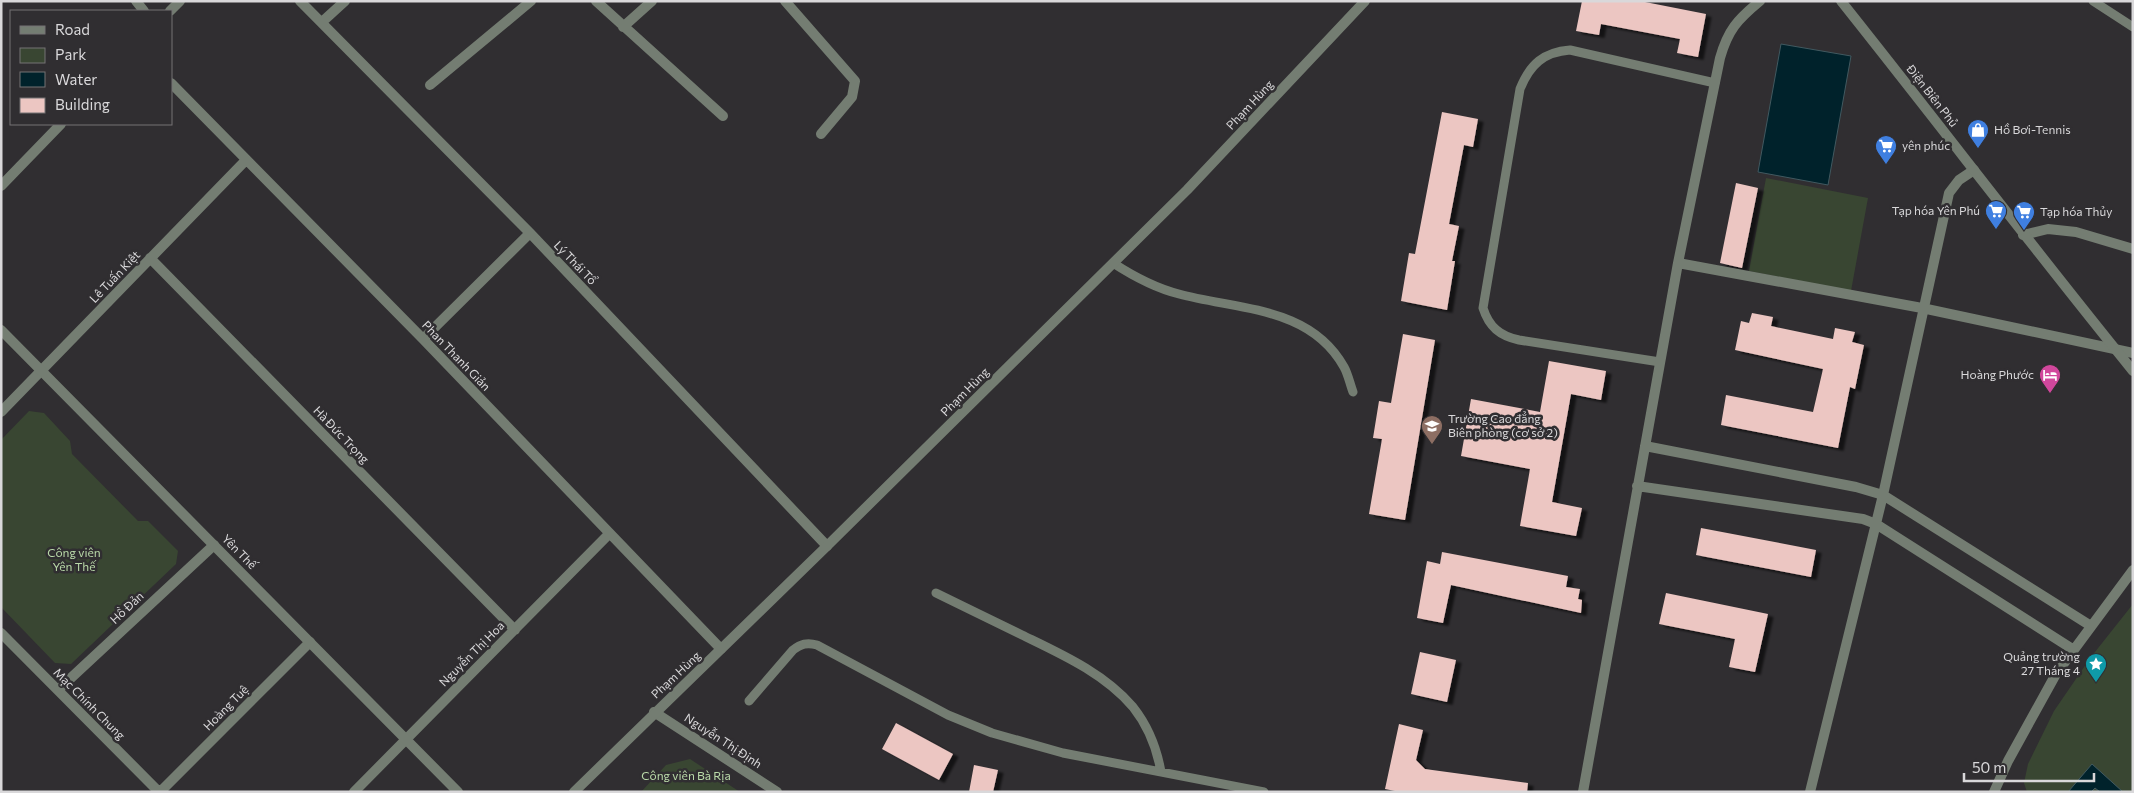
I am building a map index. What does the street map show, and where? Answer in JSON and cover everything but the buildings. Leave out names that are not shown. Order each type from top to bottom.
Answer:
[{"type":"street","points":[[171,10],[180,1]]},
{"type":"street","name":"Lý Thái Tổ","points":[[300,1],[530,234],[827,546]]},
{"type":"street","points":[[322,22],[345,1]]},
{"type":"street","points":[[430,84],[531,1]]},
{"type":"street","points":[[596,1],[723,116]]},
{"type":"street","points":[[623,27],[652,1]]},
{"type":"street","points":[[785,1],[855,81],[852,97],[821,134]]},
{"type":"street","name":"Phạm Hùng","points":[[574,792],[654,712],[827,546],[1187,190],[1366,1]]},
{"type":"street","points":[[1583,792],[1678,263],[1722,50],[1730,29],[1740,17],[1760,1]]},
{"type":"street","name":"Điện Biên Phủ","points":[[1842,1],[2023,235],[2133,371]]},
{"type":"street","name":"Phan Thanh Giản","points":[[172,84],[423,339],[721,649]]},
{"type":"street","points":[[1,186],[60,125]]},
{"type":"street","name":"Lê Tuấn Kiệt","points":[[1,412],[246,160]]},
{"type":"street","points":[[1810,792],[1883,495],[1948,193],[1959,180],[1974,170]]},
{"type":"street","points":[[2023,235],[2048,229],[2076,232],[2133,249]]},
{"type":"street","points":[[423,339],[530,234]]},
{"type":"street","name":"Hà Đức Trọng","points":[[150,258],[515,630]]},
{"type":"street","points":[[1678,263],[1922,308],[2116,351],[2133,353]]},
{"type":"street","name":"Yên Thế","points":[[1,330],[458,792]]},
{"type":"street","points":[[1645,446],[1856,487],[1883,495],[2091,626]]},
{"type":"street","points":[[1637,486],[1863,519],[1876,524],[2074,650]]},
{"type":"street","name":"Nguyễn Thị Hoa","points":[[354,792],[609,534]]},
{"type":"street","name":"Hồ Đản","points":[[58,690],[214,545]]},
{"type":"street","points":[[1994,792],[2008,761],[2056,674],[2133,570]]},
{"type":"street","name":"Mạc Chính Chung","points":[[1,633],[160,792]]},
{"type":"street","name":"Hoàng Tuệ","points":[[160,792],[310,642]]},
{"type":"street","name":"Nguyễn Thị Định","points":[[654,712],[777,792]]},
{"type":"lane","points":[[2093,1],[2133,27]]},
{"type":"lane","points":[[1660,362],[1507,338],[1496,331],[1487,321],[1483,308],[1520,88],[1533,65],[1542,57],[1556,51],[1570,50],[1715,83]]},
{"type":"lane","points":[[1113,263],[1133,276],[1178,294],[1292,320],[1306,327],[1322,338],[1335,352],[1345,368],[1353,392]]},
{"type":"lane","points":[[936,593],[1044,646],[1086,668],[1106,682],[1123,696],[1142,720],[1154,743],[1161,772]]},
{"type":"lane","points":[[749,701],[793,650],[808,643],[816,645],[948,715],[992,733],[1062,753],[1264,792]]},
{"type":"green space","points":[[1766,178],[1868,198],[1851,291],[1749,271]]},
{"type":"green space","name":"Công viên Yên Thế","points":[[29,411],[44,413],[70,441],[72,454],[138,521],[148,521],[178,551],[176,564],[71,664],[55,663],[1,607],[1,440]]},
{"type":"green space","name":"Quảng trường 27 Tháng 4","points":[[2133,604],[2133,792],[2027,792],[2024,783],[2028,764],[2054,711],[2091,657]]},
{"type":"green space","name":"Công viên Bà Rịa","points":[[690,759],[740,792],[641,792],[666,765]]},
{"type":"water","points":[[1781,44],[1851,56],[1828,185],[1758,172]]},
{"type":"water","points":[[2092,764],[2123,792],[2100,792],[2095,788],[2091,792],[2068,792]]},
{"type":"place","name":"Hồ Bơi-Tennis","points":[[1978,149]]},
{"type":"place","name":"yên phúc","points":[[1886,165]]},
{"type":"place","name":"Tạp hóa Yên Phú","points":[[1996,230]]},
{"type":"place","name":"Tạp hóa Thủy","points":[[2024,231]]},
{"type":"place","name":"Hoàng Phước","points":[[2050,394]]},
{"type":"place","name":"Trường Cao đẳng Biên phòng (cơ sở 2)","points":[[1432,445]]},
{"type":"place","name":"Quảng trường 27 Tháng 4","points":[[2096,683]]}]
